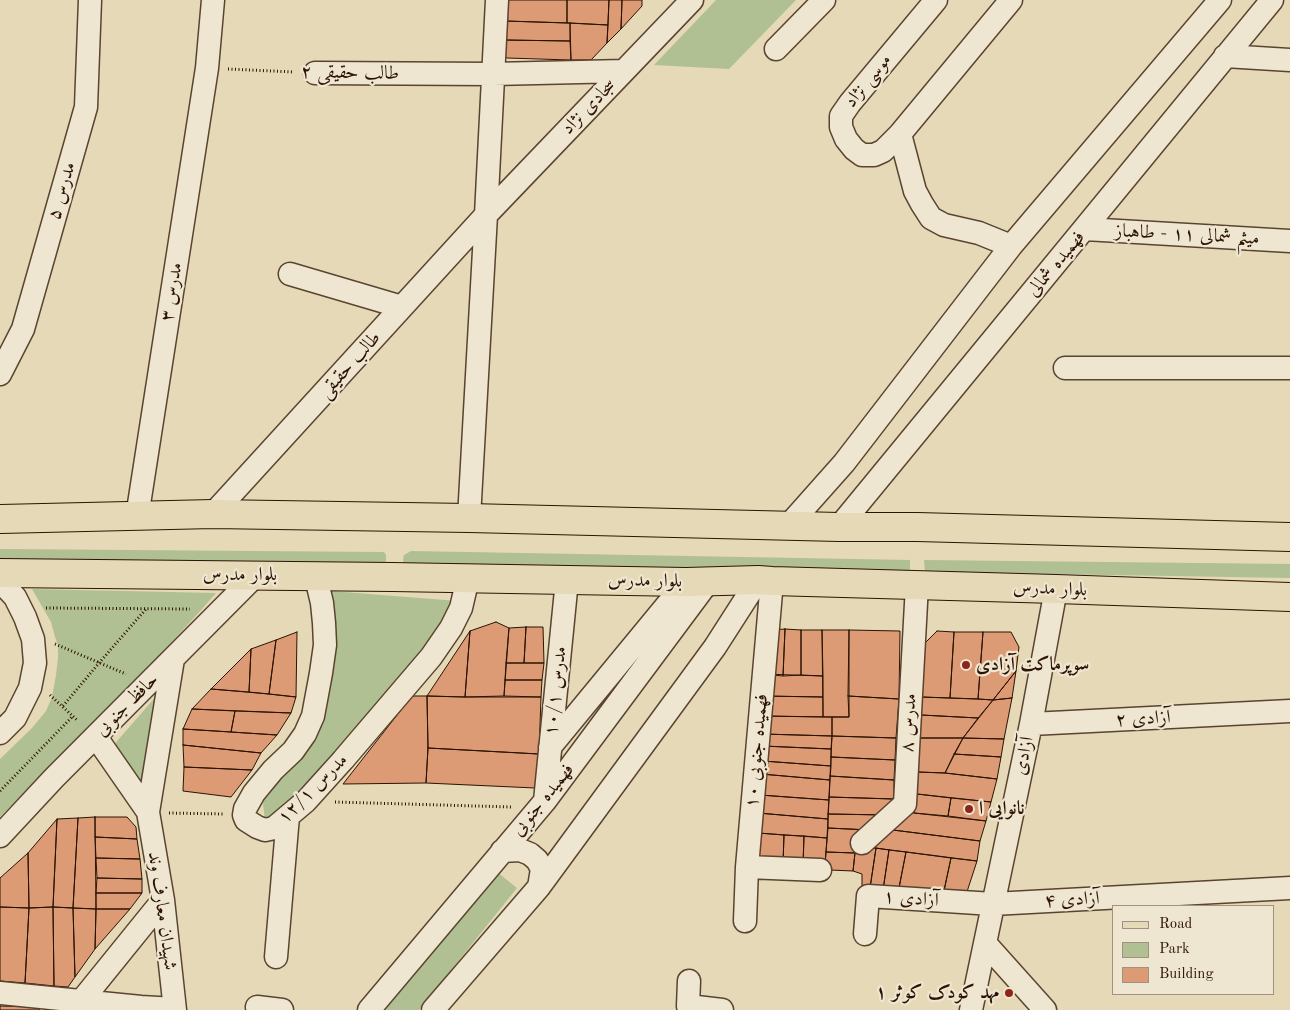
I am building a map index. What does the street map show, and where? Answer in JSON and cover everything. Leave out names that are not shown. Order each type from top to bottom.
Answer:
[{"type":"main road","points":[[0,519],[213,514],[917,527],[1290,537]]},
{"type":"main road","name":"بلوار مدرس","points":[[0,574],[256,575],[697,582],[765,581],[1290,597]]},
{"type":"street","name":"مدرس ۵","points":[[0,374],[23,328],[86,107],[90,0]]},
{"type":"street","name":"مدرس ۳","points":[[137,517],[207,68],[213,0]]},
{"type":"street","points":[[469,518],[496,0]]},
{"type":"street","name":"سجادی نژاد","points":[[486,215],[692,0]]},
{"type":"street","points":[[776,50],[824,0]]},
{"type":"street","name":"موسی نژاد","points":[[936,0],[841,116],[841,127],[846,139],[862,155],[874,155],[883,150],[900,134],[1011,0]]},
{"type":"street","points":[[788,526],[844,462],[1011,246],[1220,0]]},
{"type":"street","name":"فهمیده شمالی","points":[[839,527],[1272,0]]},
{"type":"street","points":[[1225,56],[1290,60]]},
{"type":"street","name":"طالب حقیقی ۲","points":[[315,73],[493,74],[624,72]]},
{"type":"street","points":[[900,134],[915,191],[931,218],[944,225],[979,233],[1011,246]]},
{"type":"street","name":"طالب حقیقی","points":[[213,514],[486,215]]},
{"type":"street","name":"میثم شمالی ۱۱ - طاهباز","points":[[1085,229],[1290,241]]},
{"type":"street","points":[[290,274],[402,307]]},
{"type":"street","points":[[1065,368],[1290,368]]},
{"type":"street","points":[[844,462],[843,480],[853,489],[861,489],[874,484]]},
{"type":"street","name":"حافظ جنوبی","points":[[0,836],[256,575]]},
{"type":"street","name":"مدرس ۱۲/۱","points":[[313,576],[318,586],[322,603],[325,645],[313,716],[305,734],[293,751],[273,770],[254,793],[245,809],[244,815],[246,820],[256,827],[265,830],[274,828],[306,801],[431,657],[451,628],[461,608],[468,578]]},
{"type":"street","name":"مدرس ۱۰/۱","points":[[542,805],[550,747],[567,580]]},
{"type":"street","points":[[0,581],[15,597],[25,617],[33,639],[35,663],[30,688],[15,718],[0,733]]},
{"type":"street","points":[[433,1010],[539,886],[765,581]]},
{"type":"street","name":"فهمیده جنوبی ۱۰","points":[[745,921],[765,581]]},
{"type":"street","points":[[550,747],[697,582]]},
{"type":"street","name":"فهمیده جنوبی","points":[[369,1010],[542,805],[697,582]]},
{"type":"street","name":"مدرس ۸","points":[[862,843],[904,804],[917,585]]},
{"type":"street","name":"آزادی","points":[[971,1010],[1031,724],[1056,589]]},
{"type":"street","points":[[148,812],[173,659]]},
{"type":"street","name":"آزادی ۲","points":[[1031,724],[1290,711]]},
{"type":"street","points":[[96,737],[148,812]]},
{"type":"street","name":"شهیدان معارف وند","points":[[148,812],[163,900],[175,1009]]},
{"type":"street","points":[[276,957],[288,816]]},
{"type":"street","points":[[502,851],[520,850],[530,854],[537,860],[542,869],[539,886]]},
{"type":"street","points":[[747,867],[820,870]]},
{"type":"street","name":"آزادی ۴","points":[[993,904],[1290,888]]},
{"type":"street","name":"آزادی ۱","points":[[865,934],[868,896],[993,904]]},
{"type":"street","points":[[78,1005],[163,900]]},
{"type":"street","points":[[985,943],[1045,1010]]},
{"type":"street","points":[[140,1009],[171,969]]},
{"type":"street","points":[[689,981],[688,1006],[722,1010]]},
{"type":"street","points":[[0,993],[78,1005],[175,1009]]},
{"type":"street","points":[[257,1007],[282,1010]]},
{"type":"path","name":"طالب حقیقی ۲","points":[[207,68],[315,73]]},
{"type":"path","points":[[42,608],[193,609]]},
{"type":"path","points":[[63,706],[146,609]]},
{"type":"path","points":[[58,645],[130,675]]},
{"type":"path","points":[[0,792],[73,716],[52,697]]},
{"type":"path","points":[[306,801],[542,805]]},
{"type":"path","points":[[148,812],[244,815]]},
{"type":"green space","points":[[716,0],[796,0],[729,69],[654,65]]},
{"type":"green space","points":[[0,549],[384,552],[386,560],[385,564],[0,561]]},
{"type":"green space","points":[[411,551],[910,560],[910,573],[405,566],[404,555]]},
{"type":"green space","points":[[924,560],[1290,564],[1290,578],[925,572]]},
{"type":"green space","points":[[32,589],[216,593],[138,679],[0,817],[0,759],[32,728],[46,711],[52,697],[56,675],[58,645],[51,622]]},
{"type":"green space","points":[[331,591],[458,601],[423,654],[275,820],[265,820],[263,804],[265,794],[289,762],[333,617]]},
{"type":"green space","points":[[159,693],[144,781],[137,782],[111,748]]},
{"type":"green space","points":[[497,872],[517,888],[419,1010],[385,1010]]},
{"type":"building","points":[[506,0],[567,0],[567,23],[505,21]]},
{"type":"building","points":[[567,0],[609,0],[608,25],[567,23]]},
{"type":"building","points":[[609,0],[622,0],[621,29],[607,43]]},
{"type":"building","points":[[622,0],[642,0],[642,6],[621,29]]},
{"type":"building","points":[[505,21],[570,23],[570,41],[504,40]]},
{"type":"building","points":[[570,23],[608,25],[607,43],[591,60],[571,60]]},
{"type":"building","points":[[504,40],[570,41],[571,60],[507,58],[504,55]]},
{"type":"building","points":[[496,622],[509,628],[504,696],[465,697],[470,631]]},
{"type":"building","points":[[526,627],[543,627],[544,663],[524,663]]},
{"type":"building","points":[[526,627],[524,663],[506,663],[509,628]]},
{"type":"building","points":[[785,629],[801,630],[801,675],[783,676]]},
{"type":"building","points":[[785,629],[783,676],[763,674],[771,630]]},
{"type":"building","points":[[801,630],[822,630],[823,676],[801,675]]},
{"type":"building","points":[[822,630],[849,630],[849,717],[823,717]]},
{"type":"building","points":[[849,630],[900,631],[899,699],[848,696]]},
{"type":"building","points":[[470,631],[465,697],[427,696]]},
{"type":"building","points":[[937,631],[954,632],[950,698],[921,697],[924,644]]},
{"type":"building","points":[[297,632],[296,697],[269,694],[276,640]]},
{"type":"building","name":"سوپرماکت آزادی","points":[[954,632],[983,632],[978,699],[950,698]]},
{"type":"building","points":[[983,632],[1011,632],[1019,647],[1016,671],[993,700],[978,699]]},
{"type":"building","points":[[276,640],[269,694],[249,692],[251,649]]},
{"type":"building","points":[[251,649],[249,692],[211,689]]},
{"type":"building","points":[[506,663],[544,663],[542,680],[505,680]]},
{"type":"building","points":[[1016,671],[1012,698],[993,700]]},
{"type":"building","points":[[763,674],[823,676],[823,697],[763,696]]},
{"type":"building","points":[[505,680],[542,680],[541,697],[504,696]]},
{"type":"building","points":[[211,689],[296,697],[291,713],[192,709]]},
{"type":"building","points":[[412,696],[427,696],[428,748],[426,783],[343,784]]},
{"type":"building","points":[[427,696],[541,697],[539,754],[428,748]]},
{"type":"building","points":[[763,696],[823,697],[823,717],[763,716]]},
{"type":"building","points":[[848,696],[899,699],[896,738],[832,736],[832,717],[849,717]]},
{"type":"building","points":[[921,697],[993,700],[978,718],[921,715]]},
{"type":"building","points":[[1012,698],[1004,739],[963,738],[993,700]]},
{"type":"building","points":[[192,709],[235,711],[231,732],[183,729]]},
{"type":"building","points":[[235,711],[291,713],[277,735],[231,732]]},
{"type":"building","points":[[921,715],[978,718],[963,738],[919,738]]},
{"type":"building","points":[[763,716],[832,717],[832,736],[763,734]]},
{"type":"building","points":[[183,729],[277,735],[261,753],[183,745]]},
{"type":"building","points":[[763,734],[832,736],[831,749],[763,746]]},
{"type":"building","points":[[832,736],[896,738],[895,760],[831,757]]},
{"type":"building","points":[[919,738],[963,738],[945,773],[918,772]]},
{"type":"building","points":[[963,738],[1004,739],[1001,757],[954,754]]},
{"type":"building","points":[[183,745],[261,753],[252,770],[184,767]]},
{"type":"building","points":[[763,746],[831,749],[831,766],[763,761]]},
{"type":"building","points":[[428,748],[539,754],[535,788],[426,783]]},
{"type":"building","points":[[954,754],[1001,757],[997,779],[945,773]]},
{"type":"building","points":[[831,757],[895,760],[894,780],[830,776]]},
{"type":"building","points":[[763,761],[831,766],[830,780],[761,774]]},
{"type":"building","points":[[184,767],[252,770],[231,797],[183,791]]},
{"type":"building","points":[[918,772],[997,779],[991,802],[917,794]]},
{"type":"building","points":[[761,774],[830,780],[829,800],[760,795]]},
{"type":"building","points":[[830,776],[894,780],[894,799],[829,797]]},
{"type":"building","points":[[917,794],[951,798],[948,816],[914,813]]},
{"type":"building","points":[[760,795],[829,800],[828,819],[758,813]]},
{"type":"building","points":[[829,797],[894,799],[887,815],[828,814]]},
{"type":"building","name":"نانوایی ا","points":[[951,798],[991,802],[986,821],[948,816]]},
{"type":"building","points":[[904,812],[986,821],[980,841],[885,829]]},
{"type":"building","points":[[758,813],[828,819],[827,838],[758,833]]},
{"type":"building","points":[[828,814],[887,815],[869,830],[828,828]]},
{"type":"building","points":[[95,817],[96,909],[73,908],[78,818]]},
{"type":"building","points":[[95,817],[127,817],[136,827],[137,839],[95,837]]},
{"type":"building","points":[[78,818],[73,908],[53,907],[57,819]]},
{"type":"building","points":[[57,819],[53,907],[29,908],[28,853]]},
{"type":"building","points":[[828,828],[869,830],[858,841],[855,853],[826,852]]},
{"type":"building","points":[[885,829],[980,841],[977,861],[867,847]]},
{"type":"building","points":[[758,833],[784,835],[783,864],[756,862]]},
{"type":"building","points":[[784,835],[804,836],[803,865],[783,864]]},
{"type":"building","points":[[804,836],[827,838],[825,865],[803,865]]},
{"type":"building","points":[[95,837],[137,839],[140,859],[96,858]]},
{"type":"building","points":[[856,846],[876,848],[870,888],[862,886],[862,874],[853,871]]},
{"type":"building","points":[[876,848],[889,850],[883,890],[870,888]]},
{"type":"building","points":[[889,850],[906,852],[898,893],[883,890]]},
{"type":"building","points":[[826,852],[855,853],[853,871],[830,870],[825,865]]},
{"type":"building","points":[[906,852],[951,858],[942,900],[898,893]]},
{"type":"building","points":[[28,853],[29,908],[0,907],[0,878]]},
{"type":"building","points":[[96,858],[140,859],[142,879],[97,878]]},
{"type":"building","points":[[951,858],[977,861],[963,904],[942,900]]},
{"type":"building","points":[[97,878],[142,879],[142,893],[96,893]]},
{"type":"building","points":[[96,893],[142,893],[130,909],[96,909]]},
{"type":"building","points":[[0,907],[29,908],[25,983],[0,981]]},
{"type":"building","points":[[53,907],[54,986],[25,983],[29,908]]},
{"type":"building","points":[[53,907],[73,908],[75,977],[68,987],[54,986]]},
{"type":"building","points":[[73,908],[96,909],[95,949],[75,977]]},
{"type":"building","points":[[96,909],[130,909],[95,949]]},
{"type":"building","points":[[0,1006],[41,1007],[39,1010],[0,1010]]},
{"type":"place","name":"سوپرماکت آزادی","points":[[966,665]]},
{"type":"place","name":"نانوایی ا","points":[[969,809]]},
{"type":"place","name":"مهد کودک کوثر ۱","points":[[1009,993]]}]
